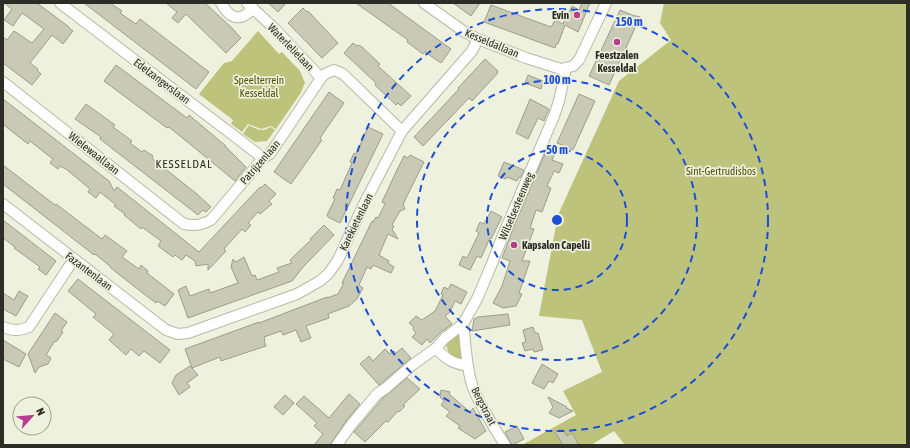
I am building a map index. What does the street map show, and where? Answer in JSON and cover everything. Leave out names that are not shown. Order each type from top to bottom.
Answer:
[{"type":"street","name":"Edelzangerslaan","points":[[60,3],[263,158]]},
{"type":"street","points":[[221,3],[224,8],[237,18],[242,18],[247,15],[250,6]]},
{"type":"street","name":"Kesseldallaan","points":[[424,3],[462,30],[478,39],[552,67],[561,69],[566,68]]},
{"type":"street","points":[[566,68],[573,66],[580,60],[606,3]]},
{"type":"street","name":"Waterlelielaan","points":[[250,6],[275,29],[321,78],[325,74],[334,70],[343,74],[402,131]]},
{"type":"street","name":"Karekietenlaan","points":[[178,334],[188,332],[297,294],[320,281],[329,273],[338,260],[363,206],[402,131],[472,51],[478,39]]},
{"type":"street","name":"Wilselsesteenweg","points":[[338,445],[351,425],[377,394],[436,348],[445,338],[463,324],[477,299],[492,266],[502,235],[554,116],[559,101],[566,68]]},
{"type":"street","name":"Patrijzenlaan","points":[[184,224],[203,224],[211,220],[263,158],[270,154],[321,78]]},
{"type":"street","name":"Wielewaallaan","points":[[3,82],[184,224]]},
{"type":"street","name":"Fazantenlaan","points":[[3,204],[166,330],[178,334]]},
{"type":"street","points":[[3,327],[11,330],[21,330],[28,327],[74,260]]},
{"type":"street","points":[[436,348],[444,357],[458,364],[468,366],[463,324]]},
{"type":"street","name":"Bergstraat","points":[[468,366],[477,397],[505,445]]},
{"type":"green space","name":"Sint-Gertrudisbos","points":[[664,3],[907,3],[907,445],[625,445],[614,431],[591,445],[522,445],[576,415],[563,391],[602,372],[582,320],[539,316],[558,215],[619,81],[671,40],[660,23]]},
{"type":"green space","name":"Speelterrein Kesseldal","points":[[258,31],[279,54],[282,52],[300,71],[305,83],[300,94],[276,129],[271,126],[261,129],[248,124],[242,132],[231,124],[233,120],[199,94],[224,63],[232,61]]},
{"type":"green space","points":[[249,125],[260,130],[265,130],[271,127],[275,130],[267,141],[255,142],[243,134]]},
{"type":"green space","points":[[458,331],[463,362],[449,353],[446,343]]},
{"type":"building","points":[[4,3],[37,3],[73,31],[63,44],[52,35],[30,63],[38,69],[37,70],[41,74],[32,85],[3,63],[3,37],[7,40],[14,31],[32,43],[44,29],[22,13],[13,26],[4,20],[12,9]]},
{"type":"building","points":[[84,3],[110,3],[122,11],[120,13],[136,24],[140,19],[209,72],[196,89]]},
{"type":"building","points":[[166,3],[205,3],[241,38],[226,53],[186,14],[178,23],[172,18],[177,12]]},
{"type":"building","points":[[268,3],[286,3],[278,12]]},
{"type":"building","points":[[356,3],[388,3],[451,49],[441,63],[425,52],[423,54],[407,42],[408,40]]},
{"type":"building","points":[[453,3],[480,3],[471,16]]},
{"type":"building","points":[[582,3],[590,3],[578,32],[565,25],[555,48],[484,22],[491,5],[551,27],[555,20],[563,24],[572,6],[579,10]]},
{"type":"building","points":[[303,8],[307,12],[308,11],[338,43],[322,58],[288,23]]},
{"type":"building","name":"Feestzalen Kesseldal","points":[[620,10],[640,17],[609,85],[589,76]]},
{"type":"building","points":[[353,43],[362,47],[380,64],[378,66],[411,96],[401,106],[398,103],[396,105],[375,85],[376,83],[344,53]]},
{"type":"building","points":[[485,59],[498,71],[497,74],[472,101],[469,98],[423,146],[414,137]]},
{"type":"building","points":[[116,65],[187,118],[189,115],[226,146],[246,167],[235,181],[169,127],[167,128],[104,81]]},
{"type":"building","points":[[528,75],[543,81],[541,89],[525,83]]},
{"type":"building","points":[[329,92],[344,103],[320,138],[322,140],[291,184],[274,172]]},
{"type":"building","points":[[579,94],[595,101],[573,150],[557,143]]},
{"type":"building","points":[[3,99],[109,181],[114,191],[117,187],[199,252],[260,187],[261,188],[265,184],[276,194],[269,201],[272,204],[260,214],[258,212],[248,223],[251,225],[245,232],[242,229],[224,249],[226,251],[208,270],[208,264],[196,266],[195,261],[186,255],[182,260],[175,255],[173,257],[158,246],[161,241],[142,227],[141,229],[100,192],[96,198],[88,192],[90,189],[66,169],[60,166],[58,169],[50,163],[53,159],[30,141],[28,144],[5,126],[3,124]]},
{"type":"building","points":[[530,99],[549,109],[544,121],[538,118],[528,139],[516,133]]},
{"type":"building","points":[[86,104],[115,125],[113,127],[132,141],[130,143],[142,152],[144,150],[153,156],[152,158],[154,160],[211,207],[206,212],[203,210],[198,215],[100,139],[101,137],[75,119]]},
{"type":"building","points":[[368,127],[383,134],[340,223],[327,215],[335,199],[333,198],[337,189],[340,190],[352,163],[350,162],[354,153],[356,154]]},
{"type":"building","points":[[547,149],[555,153],[552,160],[563,164],[559,173],[554,171],[547,186],[551,188],[542,212],[536,210],[530,228],[534,229],[522,261],[530,261],[519,293],[522,294],[516,306],[503,308],[493,303],[502,286],[510,261],[502,258]]},
{"type":"building","points":[[410,155],[424,162],[405,200],[403,205],[405,209],[400,211],[392,225],[394,226],[392,229],[398,239],[388,234],[379,255],[389,261],[388,263],[394,267],[391,273],[373,265],[371,269],[367,267],[359,285],[363,288],[357,299],[349,306],[328,314],[329,318],[306,326],[311,338],[301,342],[296,330],[283,335],[281,331],[264,337],[266,346],[221,361],[220,357],[192,368],[185,349],[338,294],[372,221],[373,222],[376,217],[378,218],[385,204],[382,202],[404,156],[408,158]]},
{"type":"building","points":[[504,162],[524,170],[521,177],[519,177],[517,181],[507,177],[506,179],[498,176]]},
{"type":"building","points":[[3,165],[102,239],[105,235],[127,251],[122,257],[139,269],[141,265],[148,271],[147,273],[174,294],[165,306],[157,301],[156,303],[148,297],[95,254],[94,255],[3,184]]},
{"type":"building","points":[[491,211],[502,217],[481,258],[477,256],[470,270],[459,265],[463,256],[467,258],[479,233],[476,231],[480,222],[484,224]]},
{"type":"building","points":[[3,220],[56,261],[46,275],[38,269],[40,267],[3,238]]},
{"type":"building","points":[[324,225],[334,235],[304,266],[292,281],[188,318],[178,290],[186,286],[190,296],[209,289],[210,293],[238,283],[231,267],[233,259],[236,262],[244,257],[252,276],[255,275],[257,280],[279,272],[277,268],[292,263],[290,260]]},
{"type":"building","points":[[78,279],[170,350],[160,363],[144,351],[139,356],[131,349],[126,355],[109,340],[114,334],[93,317],[96,314],[68,291]]},
{"type":"building","points":[[451,284],[467,292],[461,304],[455,301],[450,312],[445,316],[452,324],[443,330],[430,343],[427,339],[422,345],[412,337],[416,333],[413,329],[414,327],[409,323],[416,316],[422,320],[435,311],[443,295],[441,294],[444,287],[448,289]]},
{"type":"building","points":[[19,291],[28,296],[16,316],[3,309],[3,293],[14,300]]},
{"type":"building","points":[[55,313],[67,322],[61,331],[63,332],[57,341],[54,342],[46,355],[51,358],[48,364],[39,367],[35,373],[28,354]]},
{"type":"building","points":[[508,314],[510,325],[472,331],[474,319],[478,317]]},
{"type":"building","points":[[533,327],[535,333],[538,333],[543,350],[534,352],[533,349],[525,351],[522,343],[526,342],[523,330]]},
{"type":"building","points":[[3,340],[26,354],[19,367],[3,359]]},
{"type":"building","points":[[402,348],[411,358],[379,385],[360,364],[369,356],[373,361],[385,349],[390,354],[394,351],[396,353]]},
{"type":"building","points":[[542,364],[558,374],[553,383],[549,381],[544,389],[532,383]]},
{"type":"building","points":[[190,366],[198,375],[187,383],[190,387],[179,395],[172,383],[176,375]]},
{"type":"building","points":[[407,378],[420,389],[403,405],[405,406],[399,412],[398,411],[388,422],[386,421],[365,442],[354,432],[383,398]]},
{"type":"building","points":[[441,390],[450,392],[449,394],[470,412],[473,408],[486,431],[475,439],[458,428],[460,426],[446,416],[450,412],[441,405],[444,401],[440,397]]},
{"type":"building","points":[[349,394],[360,404],[346,421],[330,445],[314,445],[323,434],[314,426],[317,423],[296,404],[304,396],[329,418]]},
{"type":"building","points":[[285,395],[294,403],[283,415],[274,407]]},
{"type":"building","points":[[548,397],[573,411],[559,418],[549,413],[553,407]]},
{"type":"building","points":[[517,426],[524,439],[512,445],[505,432]]},
{"type":"building","points":[[563,429],[567,436],[572,433],[579,445],[563,445],[555,432]]},
{"type":"place","name":"Evin","points":[[577,15]]},
{"type":"place","name":"Feestzalen Kesseldal","points":[[617,42]]},
{"type":"place","name":"Kapsalon Capelli","points":[[514,245]]},
{"type":"district","name":"KESSELDAL","points":[[184,164]]}]
